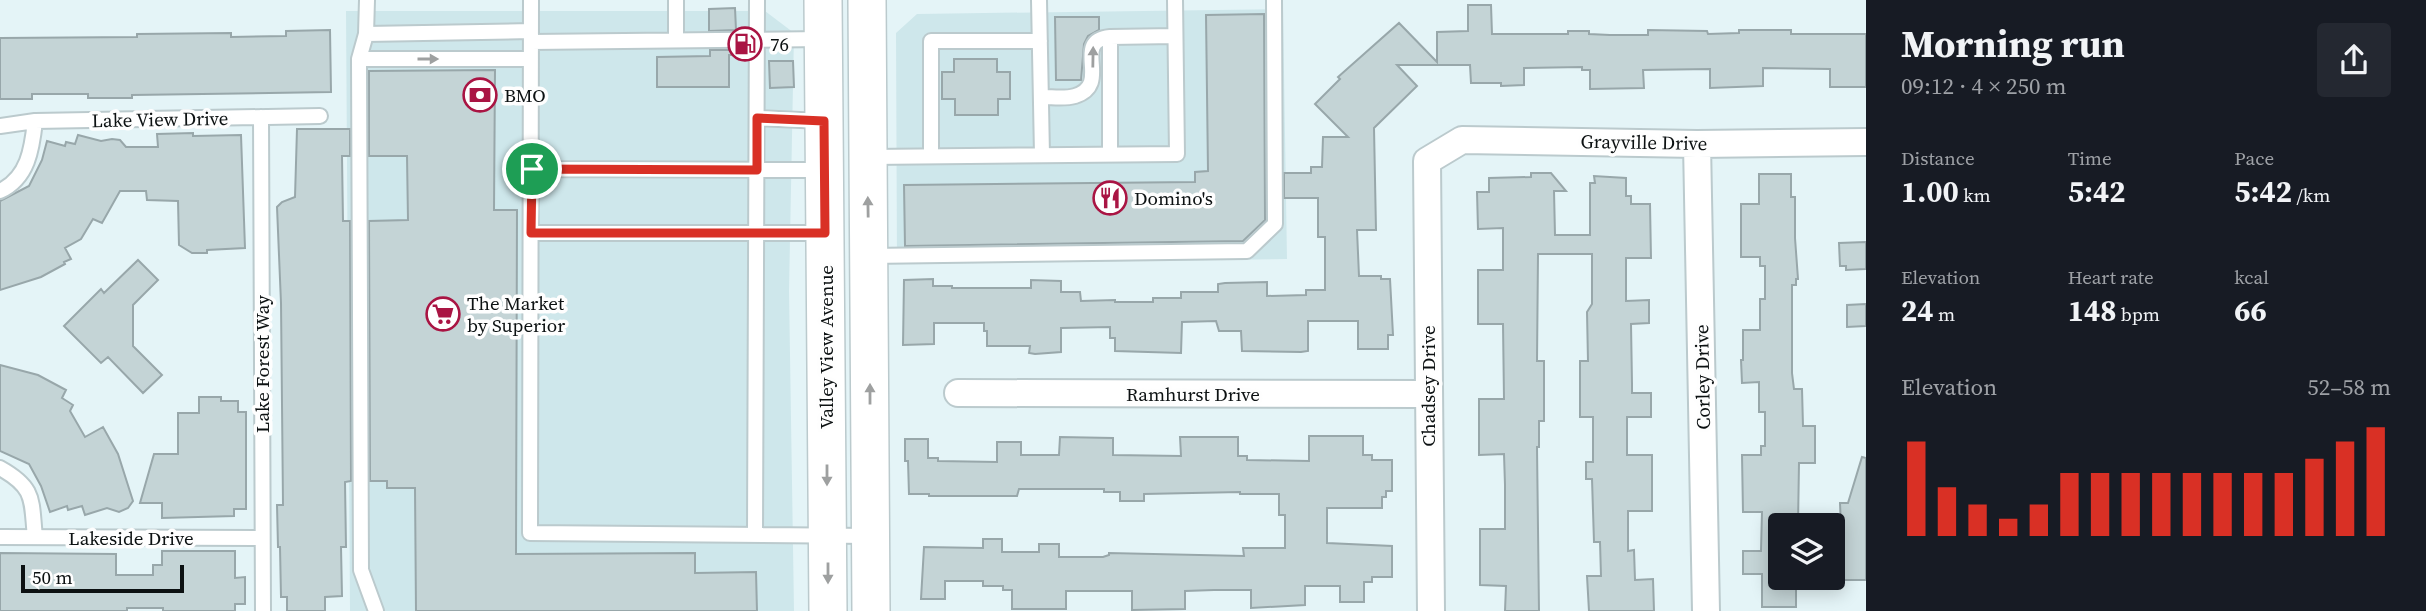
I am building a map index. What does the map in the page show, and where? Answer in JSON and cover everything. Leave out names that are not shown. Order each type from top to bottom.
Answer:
[{"type":"main road","name":"Valley View Avenue","points":[[823,0],[828,611]]},
{"type":"main road","points":[[867,0],[871,611]]},
{"type":"street","name":"Grayville Drive","points":[[1427,161],[1462,140],[1698,144],[1866,142]]},
{"type":"street","name":"Corley Drive","points":[[1698,144],[1706,611]]},
{"type":"street","name":"Chadsey Drive","points":[[1427,161],[1431,611]]},
{"type":"street","name":"Ramhurst Drive","points":[[958,393],[1428,394]]},
{"type":"lane","points":[[367,0],[366,34],[359,59],[361,570],[376,611]]},
{"type":"lane","points":[[531,0],[530,533],[871,536]]},
{"type":"lane","points":[[676,0],[676,40]]},
{"type":"lane","points":[[755,535],[757,0]]},
{"type":"lane","points":[[1039,0],[1042,155]]},
{"type":"lane","points":[[868,157],[1177,154],[1175,0]]},
{"type":"lane","points":[[869,256],[1247,251],[1276,224],[1274,0]]},
{"type":"lane","points":[[366,34],[676,40],[824,39]]},
{"type":"lane","points":[[1042,97],[1079,95],[1088,88],[1092,79],[1094,41],[1110,37],[1175,36]]},
{"type":"lane","points":[[1110,37],[1110,155]]},
{"type":"lane","points":[[931,156],[931,41],[1040,41]]},
{"type":"lane","points":[[359,59],[531,59]]},
{"type":"lane","name":"Lake View Drive","points":[[0,126],[35,121],[320,116]]},
{"type":"lane","name":"Lake Forest Way","points":[[261,117],[263,611]]},
{"type":"lane","points":[[757,118],[824,121]]},
{"type":"lane","points":[[0,191],[16,181],[27,164],[33,144],[35,121]]},
{"type":"lane","points":[[532,169],[824,170]]},
{"type":"lane","points":[[531,233],[825,233]]},
{"type":"lane","points":[[0,468],[23,482],[29,494],[35,537]]},
{"type":"lane","name":"Lakeside Drive","points":[[0,537],[262,538]]},
{"type":"shaded area","points":[[1283,9],[1287,259],[897,264],[896,33],[917,14]]},
{"type":"shaded area","points":[[346,11],[765,11],[794,33],[789,291],[794,611],[350,611]]},
{"type":"building","points":[[1468,5],[1491,5],[1492,34],[1568,34],[1568,31],[1589,31],[1589,34],[1648,35],[1648,30],[1707,31],[1708,34],[1739,33],[1739,30],[1791,30],[1791,34],[1866,34],[1866,87],[1830,87],[1830,69],[1763,68],[1763,86],[1710,88],[1710,69],[1643,70],[1644,88],[1590,89],[1590,70],[1582,70],[1582,67],[1524,68],[1524,85],[1501,86],[1501,83],[1471,83],[1470,65],[1397,65],[1417,86],[1374,128],[1376,230],[1357,230],[1359,276],[1381,276],[1381,279],[1390,279],[1393,335],[1388,335],[1388,349],[1358,349],[1358,321],[1308,321],[1308,351],[1301,352],[1242,351],[1241,331],[1219,331],[1216,321],[1182,322],[1181,353],[1115,351],[1115,338],[1110,338],[1110,327],[1061,328],[1061,352],[1035,354],[1029,353],[1030,346],[987,346],[984,323],[934,323],[934,344],[903,345],[904,280],[933,279],[933,286],[952,288],[1031,288],[1031,280],[1061,281],[1061,292],[1080,292],[1081,301],[1115,302],[1153,302],[1153,298],[1181,298],[1181,292],[1218,292],[1218,284],[1225,283],[1267,282],[1267,296],[1306,295],[1306,290],[1325,290],[1325,237],[1318,237],[1318,198],[1284,198],[1284,173],[1311,173],[1311,167],[1322,167],[1323,137],[1348,137],[1315,104],[1340,79],[1338,77],[1399,23],[1437,62],[1437,32],[1468,31]]},
{"type":"building","points":[[735,8],[736,30],[709,31],[709,9]]},
{"type":"building","points":[[1264,14],[1265,220],[1243,241],[905,246],[904,185],[1195,182],[1195,172],[1208,171],[1206,15]]},
{"type":"building","points":[[1055,17],[1099,17],[1099,30],[1088,36],[1084,44],[1081,80],[1056,80]]},
{"type":"building","points":[[330,30],[331,92],[132,95],[132,98],[88,98],[88,94],[32,94],[32,99],[0,99],[0,38],[231,33],[231,37],[286,36],[286,31]]},
{"type":"building","points":[[710,50],[736,50],[737,55],[729,55],[729,87],[657,87],[657,57],[710,56]]},
{"type":"building","points":[[954,59],[997,59],[997,72],[1010,72],[1010,99],[998,99],[998,115],[955,115],[955,99],[942,99],[942,72],[954,72]]},
{"type":"building","points":[[769,61],[793,61],[794,87],[770,88]]},
{"type":"building","points":[[495,70],[494,210],[517,210],[516,554],[695,553],[695,573],[756,572],[757,611],[416,611],[415,488],[387,488],[387,481],[370,481],[369,221],[408,220],[407,156],[369,156],[369,71]]},
{"type":"building","points":[[297,129],[350,129],[350,156],[342,156],[343,221],[350,221],[351,481],[345,482],[346,547],[341,547],[342,596],[325,597],[325,611],[287,611],[287,597],[281,597],[278,547],[277,505],[283,505],[277,207],[295,197]]},
{"type":"building","points":[[193,133],[193,136],[241,135],[245,248],[192,253],[179,245],[178,201],[147,200],[146,191],[120,191],[102,223],[93,219],[81,239],[65,248],[71,259],[64,262],[65,264],[41,277],[0,290],[0,201],[29,186],[42,160],[47,141],[65,146],[66,142],[75,144],[78,135],[101,141],[120,140],[126,147],[158,147],[157,134]]},
{"type":"building","points":[[1531,173],[1551,173],[1566,191],[1554,191],[1555,235],[1590,235],[1590,183],[1595,183],[1594,176],[1626,178],[1626,196],[1631,196],[1631,204],[1650,204],[1651,258],[1626,258],[1626,301],[1649,300],[1649,323],[1631,324],[1632,393],[1651,393],[1651,417],[1627,417],[1627,455],[1652,455],[1652,511],[1628,511],[1628,551],[1634,550],[1635,580],[1653,579],[1654,611],[1589,611],[1587,576],[1601,576],[1600,542],[1594,542],[1592,479],[1586,479],[1586,462],[1593,462],[1593,417],[1580,417],[1580,361],[1588,361],[1587,312],[1592,304],[1592,254],[1538,254],[1537,361],[1544,361],[1544,421],[1539,421],[1537,447],[1539,611],[1505,611],[1506,586],[1480,585],[1480,529],[1505,529],[1505,485],[1504,454],[1479,455],[1479,399],[1504,399],[1503,324],[1478,324],[1478,270],[1503,270],[1503,228],[1478,229],[1477,192],[1489,192],[1489,178],[1531,177]]},
{"type":"building","points":[[1759,174],[1791,174],[1791,197],[1795,197],[1798,279],[1796,285],[1792,285],[1792,373],[1794,389],[1802,389],[1803,426],[1815,426],[1815,463],[1799,463],[1798,513],[1768,513],[1768,590],[1796,590],[1796,607],[1762,607],[1762,574],[1743,574],[1743,551],[1761,551],[1762,512],[1743,512],[1742,455],[1761,455],[1761,446],[1765,446],[1765,412],[1759,412],[1759,382],[1742,383],[1743,330],[1760,330],[1760,299],[1765,299],[1765,266],[1760,266],[1760,257],[1741,257],[1741,204],[1759,204]]},
{"type":"building","points":[[1866,242],[1866,269],[1846,270],[1846,266],[1840,266],[1839,243]]},
{"type":"building","points":[[138,260],[158,280],[133,305],[133,346],[162,375],[143,393],[108,357],[101,363],[64,326],[101,289],[104,293]]},
{"type":"building","points":[[1866,304],[1866,326],[1847,327],[1847,305]]},
{"type":"building","points":[[0,365],[38,375],[66,390],[62,398],[73,405],[70,411],[85,437],[103,427],[118,454],[133,501],[128,508],[119,512],[107,508],[85,515],[82,506],[68,510],[67,506],[50,512],[41,486],[29,464],[0,451]]},
{"type":"building","points":[[199,397],[221,397],[221,401],[238,401],[238,412],[246,412],[246,509],[234,509],[234,516],[162,518],[162,503],[140,503],[154,454],[178,454],[178,413],[199,413]]},
{"type":"building","points":[[1309,436],[1363,436],[1363,455],[1372,455],[1372,460],[1392,460],[1392,491],[1386,491],[1386,497],[1382,497],[1382,508],[1327,508],[1327,543],[1392,546],[1392,577],[1372,577],[1372,582],[1364,582],[1364,602],[1340,602],[1340,586],[1305,586],[1305,605],[1251,608],[1251,590],[1214,590],[1185,591],[1185,609],[1132,610],[1132,591],[1066,591],[1066,609],[1012,609],[1012,590],[1003,590],[1003,586],[983,586],[983,581],[945,581],[945,599],[921,599],[924,547],[983,548],[983,539],[1002,539],[1002,552],[1039,552],[1039,544],[1059,544],[1059,557],[1103,557],[1109,553],[1244,556],[1243,548],[1285,548],[1285,515],[1279,515],[1279,494],[1144,494],[1144,501],[1120,501],[1120,492],[1104,492],[1104,489],[1019,489],[1017,496],[909,494],[905,439],[928,439],[928,458],[938,458],[938,461],[997,462],[997,442],[1021,442],[1021,455],[1059,455],[1060,437],[1113,438],[1113,455],[1181,456],[1180,437],[1238,437],[1238,456],[1247,456],[1247,460],[1309,461]]},
{"type":"building","points":[[1862,457],[1866,458],[1866,580],[1845,580],[1845,513],[1840,513],[1840,503],[1848,503]]},
{"type":"building","points":[[162,551],[235,551],[235,578],[245,577],[245,604],[235,604],[235,611],[127,608],[127,611],[0,611],[0,553],[116,554],[116,575],[153,575],[153,565],[162,565]]},
{"type":"place","name":"76","points":[[745,44]]},
{"type":"place","name":"BMO","points":[[480,95]]},
{"type":"place","name":"Domino's","points":[[1110,198]]},
{"type":"place","name":"The Market by Superior","points":[[443,314]]},
{"type":"route","points":[[757,118],[824,121],[825,233],[531,233],[532,169],[757,170],[757,118]]}]
